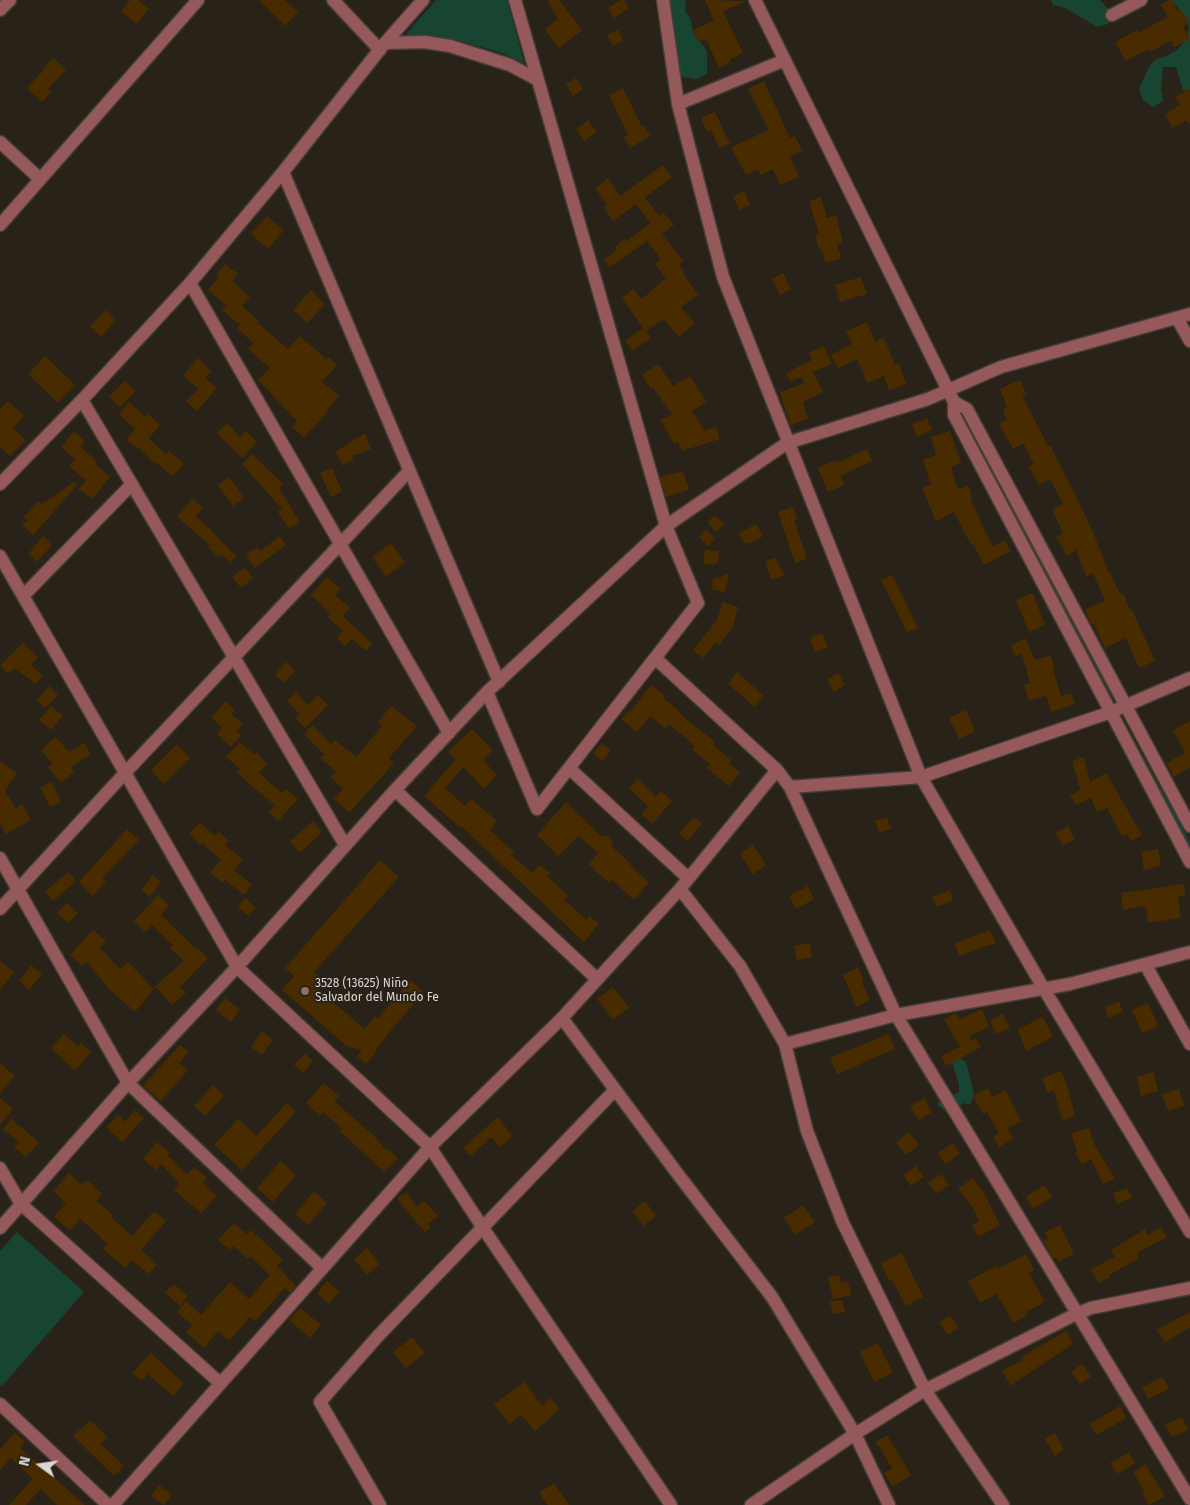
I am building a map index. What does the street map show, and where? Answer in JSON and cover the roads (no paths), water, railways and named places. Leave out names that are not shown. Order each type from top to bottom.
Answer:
[{"type":"street","points":[[0,10],[10,0]]},
{"type":"street","points":[[0,225],[198,0]]},
{"type":"street","points":[[333,0],[382,46],[425,42],[450,46],[510,65],[538,80]]},
{"type":"street","points":[[0,484],[82,400],[190,283],[283,172],[382,46],[423,0]]},
{"type":"street","points":[[487,692],[537,809],[698,603],[666,526],[515,0]]},
{"type":"street","points":[[663,0],[678,104],[722,277],[921,777],[1044,989],[1190,1232]]},
{"type":"street","points":[[755,0],[954,402],[954,415],[1190,862]]},
{"type":"street","points":[[1112,15],[1141,0]]},
{"type":"street","points":[[678,104],[785,60]]},
{"type":"street","points":[[0,142],[40,179]]},
{"type":"street","points":[[283,172],[499,682]]},
{"type":"street","points":[[190,283],[449,733]]},
{"type":"street","points":[[0,1228],[395,790],[487,692],[666,526],[787,443],[928,399],[1001,367],[1190,314]]},
{"type":"street","points":[[1176,318],[1190,341]]},
{"type":"street","points":[[82,400],[346,845]]},
{"type":"street","points":[[954,402],[967,409],[1190,826]]},
{"type":"street","points":[[0,909],[409,471]]},
{"type":"street","points":[[24,596],[132,484]]},
{"type":"street","points":[[0,556],[237,967],[430,1147],[671,1505]]},
{"type":"street","points":[[655,658],[777,770],[790,787],[896,1015],[1190,1499]]},
{"type":"street","points":[[790,787],[921,777],[1111,712],[1190,678]]},
{"type":"street","points":[[569,768],[688,878]]},
{"type":"street","points":[[113,1505],[430,1147],[562,1018],[680,889],[777,770]]},
{"type":"street","points":[[395,790],[597,979]]},
{"type":"street","points":[[0,858],[128,1084],[322,1268]]},
{"type":"street","points":[[680,889],[740,966],[785,1044],[807,1130],[843,1223],[925,1390],[1003,1505]]},
{"type":"street","points":[[785,1044],[896,1015],[1044,989],[1190,952]]},
{"type":"street","points":[[1145,964],[1190,1044]]},
{"type":"street","points":[[562,1018],[772,1297],[855,1434],[889,1505]]},
{"type":"street","points":[[380,1505],[320,1402],[378,1336],[615,1090]]},
{"type":"street","points":[[0,1168],[21,1204],[220,1383]]},
{"type":"street","points":[[752,1505],[855,1434],[925,1390],[1074,1315],[1091,1308],[1190,1288]]},
{"type":"street","points":[[0,1404],[108,1505]]},
{"type":"place","name":"3528 (13625) Niño Salvador del Mundo Fe","points":[[305,991]]}]
